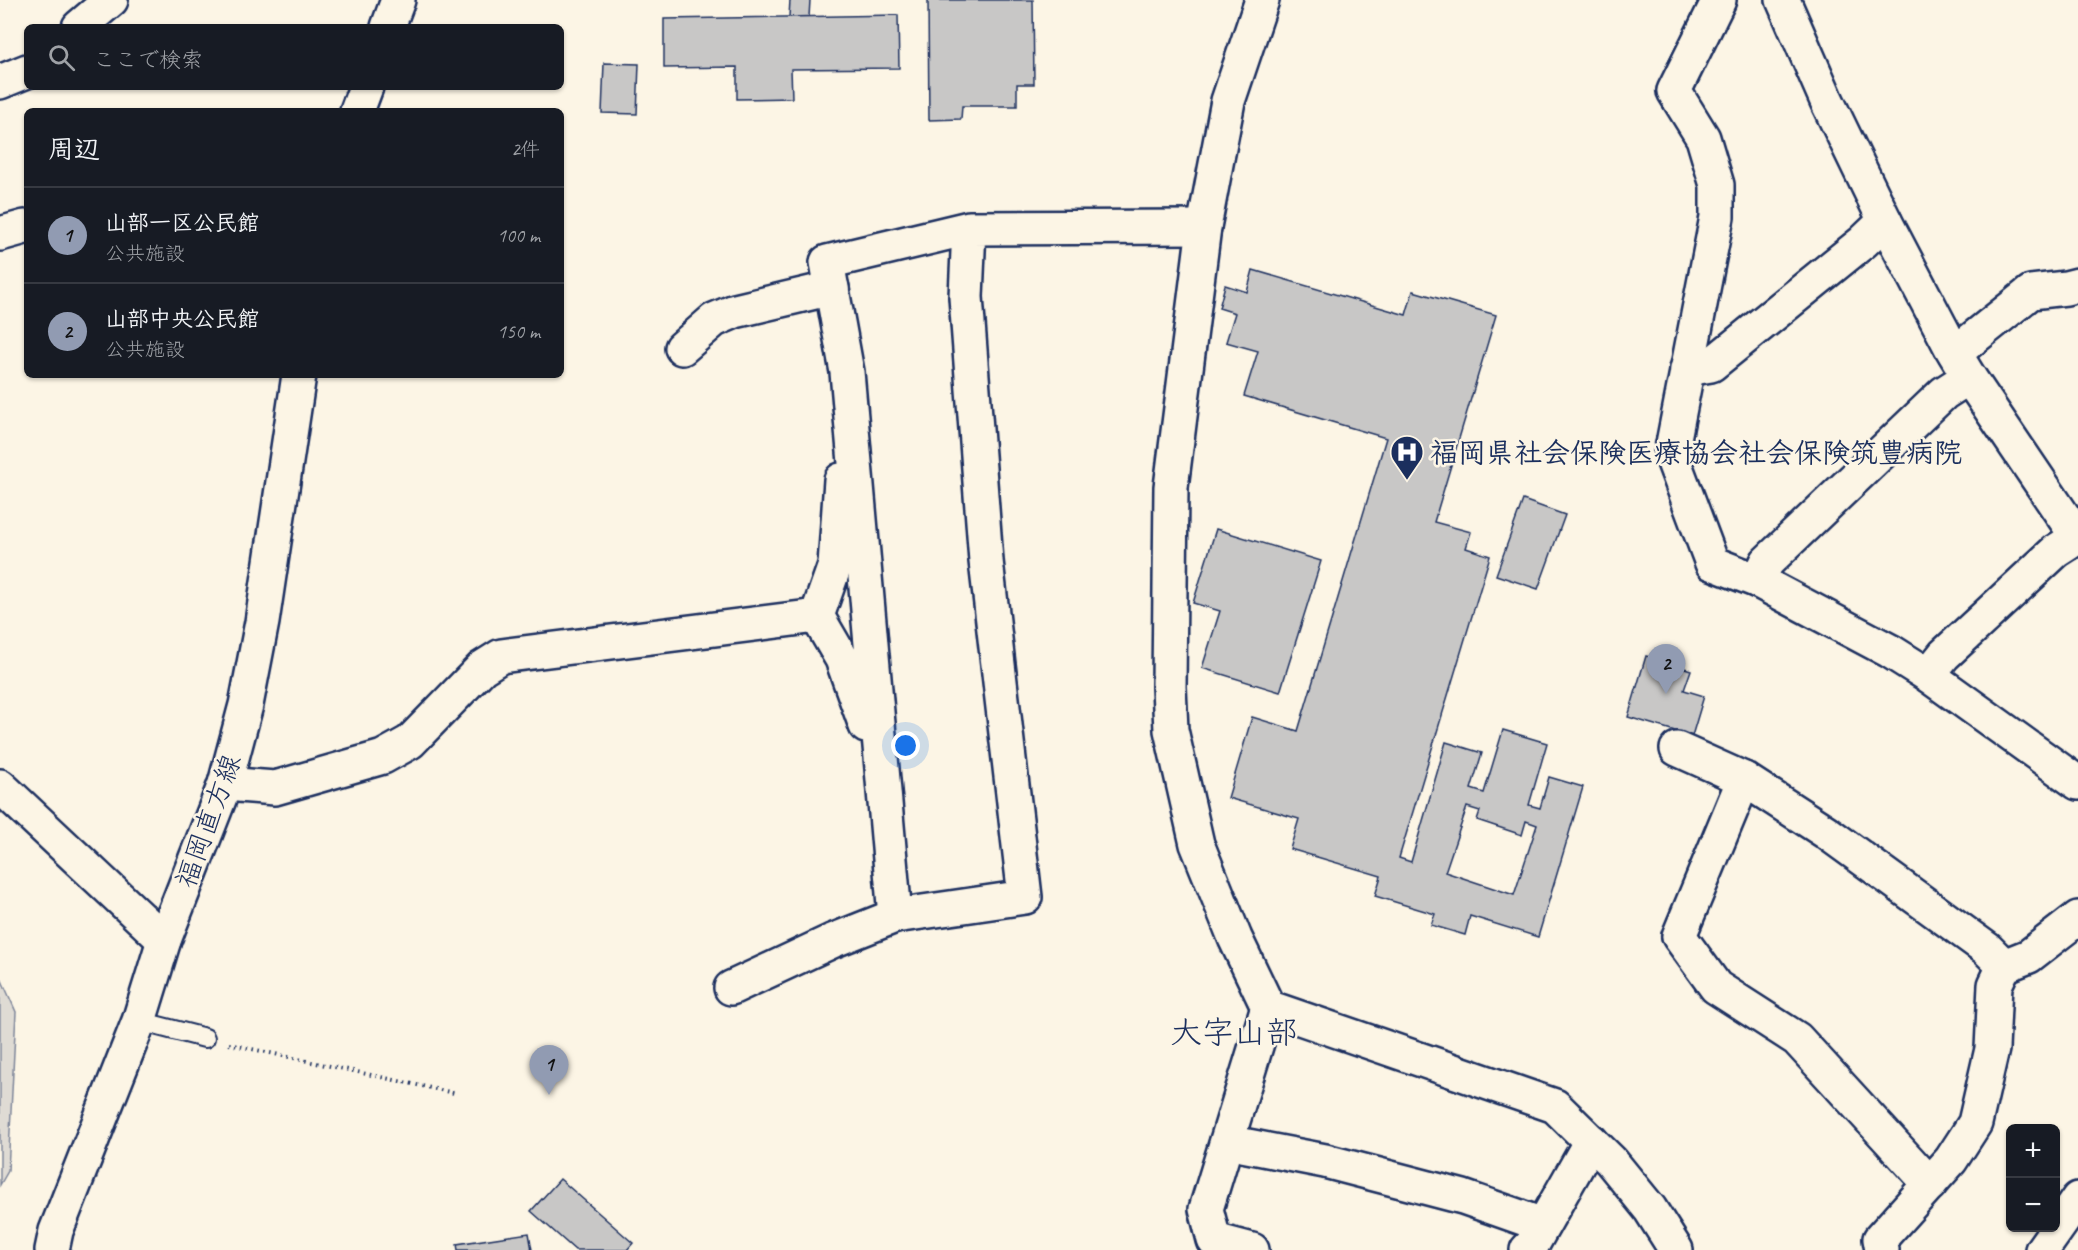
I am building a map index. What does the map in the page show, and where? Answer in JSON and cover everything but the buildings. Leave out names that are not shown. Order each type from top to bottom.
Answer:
[{"type":"street","points":[[83,24],[111,0]]},
{"type":"street","points":[[389,24],[398,0]]},
{"type":"street","points":[[1252,1250],[1214,1240],[1206,1209],[1268,1007],[1235,938],[1197,844],[1171,730],[1169,687],[1171,487],[1204,226],[1228,101],[1262,0]]},
{"type":"street","points":[[1719,0],[1674,91],[1703,138],[1717,185],[1717,217],[1671,454],[1712,563],[1758,581],[1890,651],[1928,675],[2078,783]]},
{"type":"street","points":[[1783,0],[1827,101],[1885,221],[1962,365],[2078,538],[2047,559],[1944,655],[1928,675]]},
{"type":"street","points":[[0,82],[24,72]]},
{"type":"street","points":[[358,108],[365,90]]},
{"type":"street","points":[[1687,369],[1711,365],[1863,242],[1885,221]]},
{"type":"street","points":[[895,916],[847,372],[827,262],[969,228],[1204,226]]},
{"type":"street","points":[[731,988],[832,941],[895,916],[1025,897],[986,561],[966,297],[969,228]]},
{"type":"street","points":[[1758,581],[1767,562],[1944,393],[1962,365],[2031,292],[2078,285]]},
{"type":"street","points":[[682,348],[714,320],[735,311],[832,288]]},
{"type":"street","name":"福岡直方線","points":[[51,1250],[56,1231],[140,1021],[164,940],[225,784],[246,705],[262,622],[299,378]]},
{"type":"street","points":[[855,453],[841,482],[835,566],[817,616],[842,659],[864,715],[884,795]]},
{"type":"street","points":[[225,784],[275,788],[383,757],[410,742],[482,668],[501,656],[817,616]]},
{"type":"street","points":[[1677,749],[1744,779],[1826,832],[1987,949],[2004,966]]},
{"type":"street","points":[[1744,779],[1679,936],[1716,987],[1797,1039],[1930,1184]]},
{"type":"street","points":[[0,786],[164,940]]},
{"type":"street","points":[[1882,1250],[1880,1239],[1951,1160],[1975,1123],[1992,1048],[1995,985],[2004,966],[2029,956],[2078,918]]},
{"type":"street","points":[[1268,1007],[1555,1106],[1611,1161],[1650,1209],[1676,1250]]},
{"type":"street","points":[[1227,1142],[1324,1161],[1463,1197],[1535,1237],[1591,1141]]},
{"type":"street","points":[[2042,1250],[2078,1200]]},
{"type":"lane","points":[[140,1021],[205,1038]]},
{"type":"path","points":[[205,1038],[454,1093]]},
{"type":"shaded area","points":[[0,976],[16,1012],[8,1171],[0,1185]]},
{"type":"place","name":"福岡県社会保険医療協会社会保険筑豊病院","points":[[1407,481]]},
{"type":"place","name":"山部中央公民館","points":[[1666,694]]},
{"type":"place","name":"山部一区公民館","points":[[549,1095]]},
{"type":"district","name":"大字山部","points":[[1234,1032]]}]
